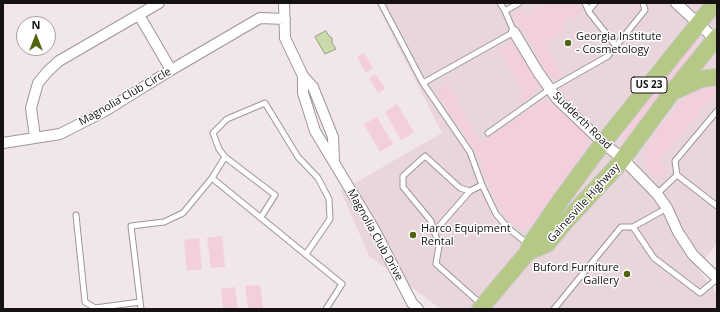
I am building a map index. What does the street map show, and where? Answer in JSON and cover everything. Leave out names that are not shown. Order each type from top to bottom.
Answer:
[{"type":"main road","name":"US 23","points":[[601,145],[715,3]]},
{"type":"main road","name":"US 23","points":[[623,159],[673,91],[716,38]]},
{"type":"main road","points":[[673,91],[701,79],[717,77]]},
{"type":"main road","name":"Gainesville Highway","points":[[529,248],[560,201],[601,145]]},
{"type":"main road","name":"Gainesville Highway","points":[[529,248],[546,244],[623,159]]},
{"type":"main road","name":"US 23","points":[[483,308],[529,248]]},
{"type":"street","points":[[35,137],[31,108],[38,83],[48,71],[59,61],[159,3]]},
{"type":"street","name":"Magnolia Club Drive","points":[[284,3],[285,38],[303,76],[313,87],[324,113],[333,137],[334,161]]},
{"type":"street","points":[[676,3],[716,38]]},
{"type":"street","points":[[139,14],[171,70]]},
{"type":"street","name":"Magnolia Club Circle","points":[[3,143],[60,134],[105,111],[171,70],[260,18],[285,19]]},
{"type":"street","name":"Sudderth Road","points":[[514,32],[557,99],[601,145],[623,159],[657,194],[667,208],[678,232],[693,255],[717,278]]},
{"type":"street","name":"Magnolia Club Drive","points":[[303,76],[303,93],[315,131],[374,229],[412,303],[418,309]]},
{"type":"street","points":[[310,118],[324,113]]},
{"type":"lane","points":[[381,3],[423,83],[470,152],[482,185],[496,214],[529,248]]},
{"type":"lane","points":[[423,83],[514,32],[500,3]]},
{"type":"lane","points":[[505,11],[519,3]]},
{"type":"lane","points":[[585,3],[616,46]]},
{"type":"lane","points":[[589,10],[595,3]]},
{"type":"lane","points":[[488,133],[550,89],[608,56],[645,10],[643,3]]},
{"type":"lane","points":[[261,217],[276,195],[226,157],[219,149],[213,133],[227,119],[265,103],[298,157],[318,178],[328,199],[330,219],[306,254]]},
{"type":"lane","points":[[717,112],[674,162],[678,175],[717,206]]},
{"type":"lane","points":[[470,192],[460,188],[425,156],[403,176],[404,187],[431,221],[439,246],[436,264],[483,308]]},
{"type":"lane","points":[[141,309],[131,226],[164,222],[183,213],[212,178],[226,157]]},
{"type":"lane","points":[[657,194],[678,175]]},
{"type":"lane","points":[[212,178],[342,284],[326,309]]},
{"type":"lane","points":[[434,232],[470,192],[482,185]]},
{"type":"lane","points":[[554,309],[621,227],[633,227],[667,208]]},
{"type":"lane","points":[[76,215],[86,302],[95,308],[140,302]]},
{"type":"lane","points":[[633,227],[654,258],[700,293],[717,278]]},
{"type":"shaded area","points":[[376,3],[717,3],[717,243],[698,269],[717,293],[717,309],[441,309],[369,256],[341,191],[442,133]]},
{"type":"shaded area","points":[[547,3],[579,3],[582,11],[581,14],[562,23],[565,31],[545,43],[562,74],[558,78],[547,74],[517,18],[517,14],[520,10],[522,10],[525,15]]},
{"type":"shaded area","points":[[326,31],[332,38],[332,43],[336,49],[325,54],[315,37]]},
{"type":"shaded area","points":[[694,41],[696,42],[691,55],[666,86],[656,107],[628,140],[622,139],[621,134]]},
{"type":"shaded area","points":[[511,43],[517,46],[538,82],[535,91],[522,102],[520,102],[520,99],[524,94],[500,51],[495,56],[494,55],[495,52]]},
{"type":"shaded area","points":[[364,53],[373,68],[366,73],[357,57]]},
{"type":"shaded area","points":[[376,74],[385,89],[378,93],[369,78]]},
{"type":"shaded area","points":[[717,79],[717,91],[659,161],[664,166],[667,175],[663,179],[652,176],[649,173],[645,163],[645,155],[652,138],[675,109],[694,89]]},
{"type":"shaded area","points":[[452,82],[453,83],[449,88],[480,143],[541,102],[547,100],[552,102],[585,133],[588,142],[585,150],[534,223],[524,228],[514,225],[505,216],[490,187],[475,150],[458,123],[438,97],[439,90]]},
{"type":"shaded area","points":[[397,104],[414,132],[401,140],[385,112]]},
{"type":"shaded area","points":[[377,117],[393,144],[380,152],[364,124]]},
{"type":"shaded area","points":[[222,236],[225,267],[211,268],[207,238]]},
{"type":"shaded area","points":[[199,238],[202,269],[187,271],[184,240]]},
{"type":"shaded area","points":[[260,285],[263,309],[248,309],[245,286]]},
{"type":"shaded area","points":[[235,287],[238,309],[223,309],[221,289]]},
{"type":"place","name":"Georgia Institute - Cosmetology","points":[[568,43]]},
{"type":"place","name":"Harco Equipment Rental","points":[[413,235]]},
{"type":"place","name":"Buford Furniture Gallery","points":[[627,274]]}]
